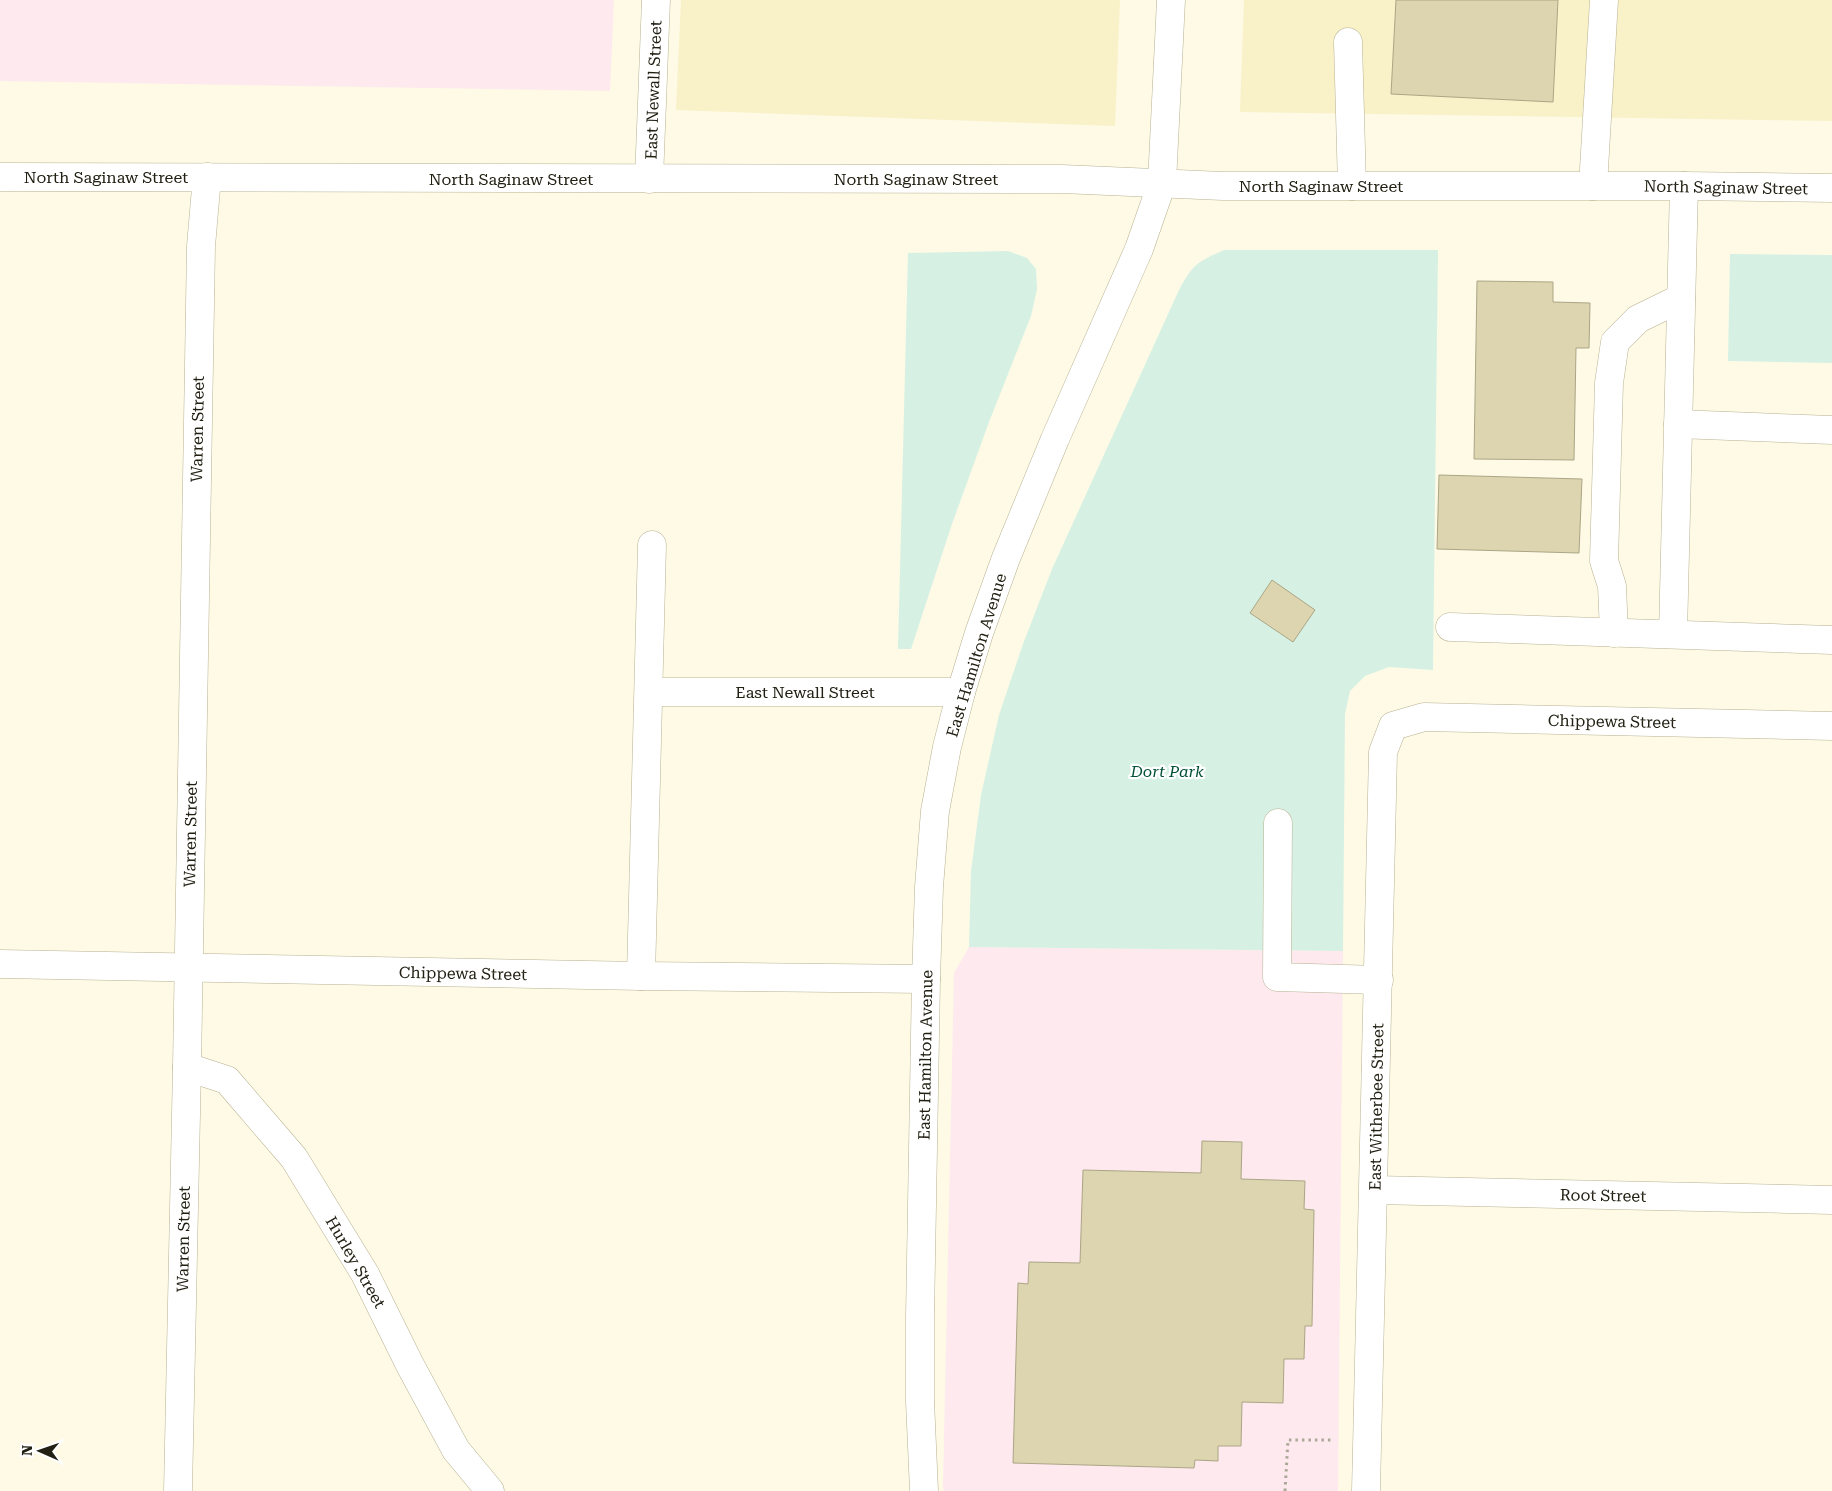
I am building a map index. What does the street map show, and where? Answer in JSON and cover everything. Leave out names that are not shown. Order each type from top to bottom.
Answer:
[{"type":"street","name":"East Newall Street","points":[[649,179],[656,0]]},
{"type":"street","name":"East Hamilton Avenue","points":[[924,1491],[920,1401],[920,1317],[926,979],[929,887],[936,812],[947,747],[979,633],[1006,558],[1054,439],[1139,249],[1162,183],[1171,0]]},
{"type":"street","points":[[1593,186],[1604,0]]},
{"type":"street","points":[[1348,42],[1352,186]]},
{"type":"street","name":"North Saginaw Street","points":[[0,177],[1062,179],[1223,186],[1684,186],[1832,188]]},
{"type":"street","name":"Warren Street","points":[[178,1491],[200,256],[207,177]]},
{"type":"street","points":[[1672,634],[1684,186]]},
{"type":"street","points":[[1614,633],[1612,586],[1604,561],[1609,382],[1615,342],[1638,319],[1681,298]]},
{"type":"street","points":[[1678,424],[1832,430]]},
{"type":"street","points":[[641,976],[652,545]]},
{"type":"street","points":[[1450,627],[1832,640]]},
{"type":"street","name":"East Newall Street","points":[[649,692],[961,692]]},
{"type":"street","name":"Chippewa Street","points":[[1393,726],[1424,717],[1832,726]]},
{"type":"street","name":"East Witherbee Street","points":[[1366,1491],[1383,752],[1393,726]]},
{"type":"street","points":[[1278,823],[1278,977],[1379,980]]},
{"type":"street","name":"Chippewa Street","points":[[0,964],[641,976],[926,979]]},
{"type":"street","name":"Hurley Street","points":[[187,1067],[227,1080],[294,1158],[365,1274],[410,1365],[456,1450],[490,1491]]},
{"type":"street","name":"Root Street","points":[[1374,1190],[1832,1200]]},
{"type":"path","points":[[1285,1491],[1288,1440],[1333,1440]]},
{"type":"shaded area","points":[[0,0],[614,0],[610,91],[0,81]]},
{"type":"shaded area","points":[[681,0],[1120,0],[1115,126],[676,110]]},
{"type":"shaded area","points":[[1244,0],[1832,0],[1832,121],[1240,112]]},
{"type":"shaded area","points":[[969,947],[1343,951],[1338,1491],[944,1491],[954,973]]},
{"type":"green space","name":"Dort Park","points":[[1224,250],[1438,250],[1433,670],[1389,667],[1365,676],[1350,691],[1345,714],[1343,951],[969,947],[971,871],[981,795],[999,715],[1023,644],[1052,569],[1179,290],[1192,269],[1202,261]]},
{"type":"green space","points":[[1008,251],[1027,258],[1036,269],[1037,289],[1031,316],[989,422],[952,524],[911,649],[898,649],[908,253]]},
{"type":"green space","points":[[1730,254],[1832,255],[1832,363],[1728,361]]},
{"type":"building","points":[[1396,0],[1558,0],[1553,102],[1391,94]]},
{"type":"building","points":[[1477,281],[1553,282],[1553,302],[1590,303],[1589,348],[1576,348],[1574,460],[1474,459]]},
{"type":"building","points":[[1439,475],[1582,479],[1579,553],[1437,549]]},
{"type":"building","points":[[1272,580],[1315,610],[1293,642],[1250,613]]},
{"type":"building","points":[[1202,1141],[1242,1142],[1241,1179],[1305,1181],[1304,1209],[1314,1210],[1312,1326],[1305,1326],[1304,1359],[1284,1359],[1283,1403],[1242,1402],[1241,1446],[1218,1446],[1218,1461],[1195,1460],[1194,1468],[1013,1463],[1018,1283],[1028,1284],[1029,1262],[1080,1263],[1083,1170],[1201,1173]]}]
